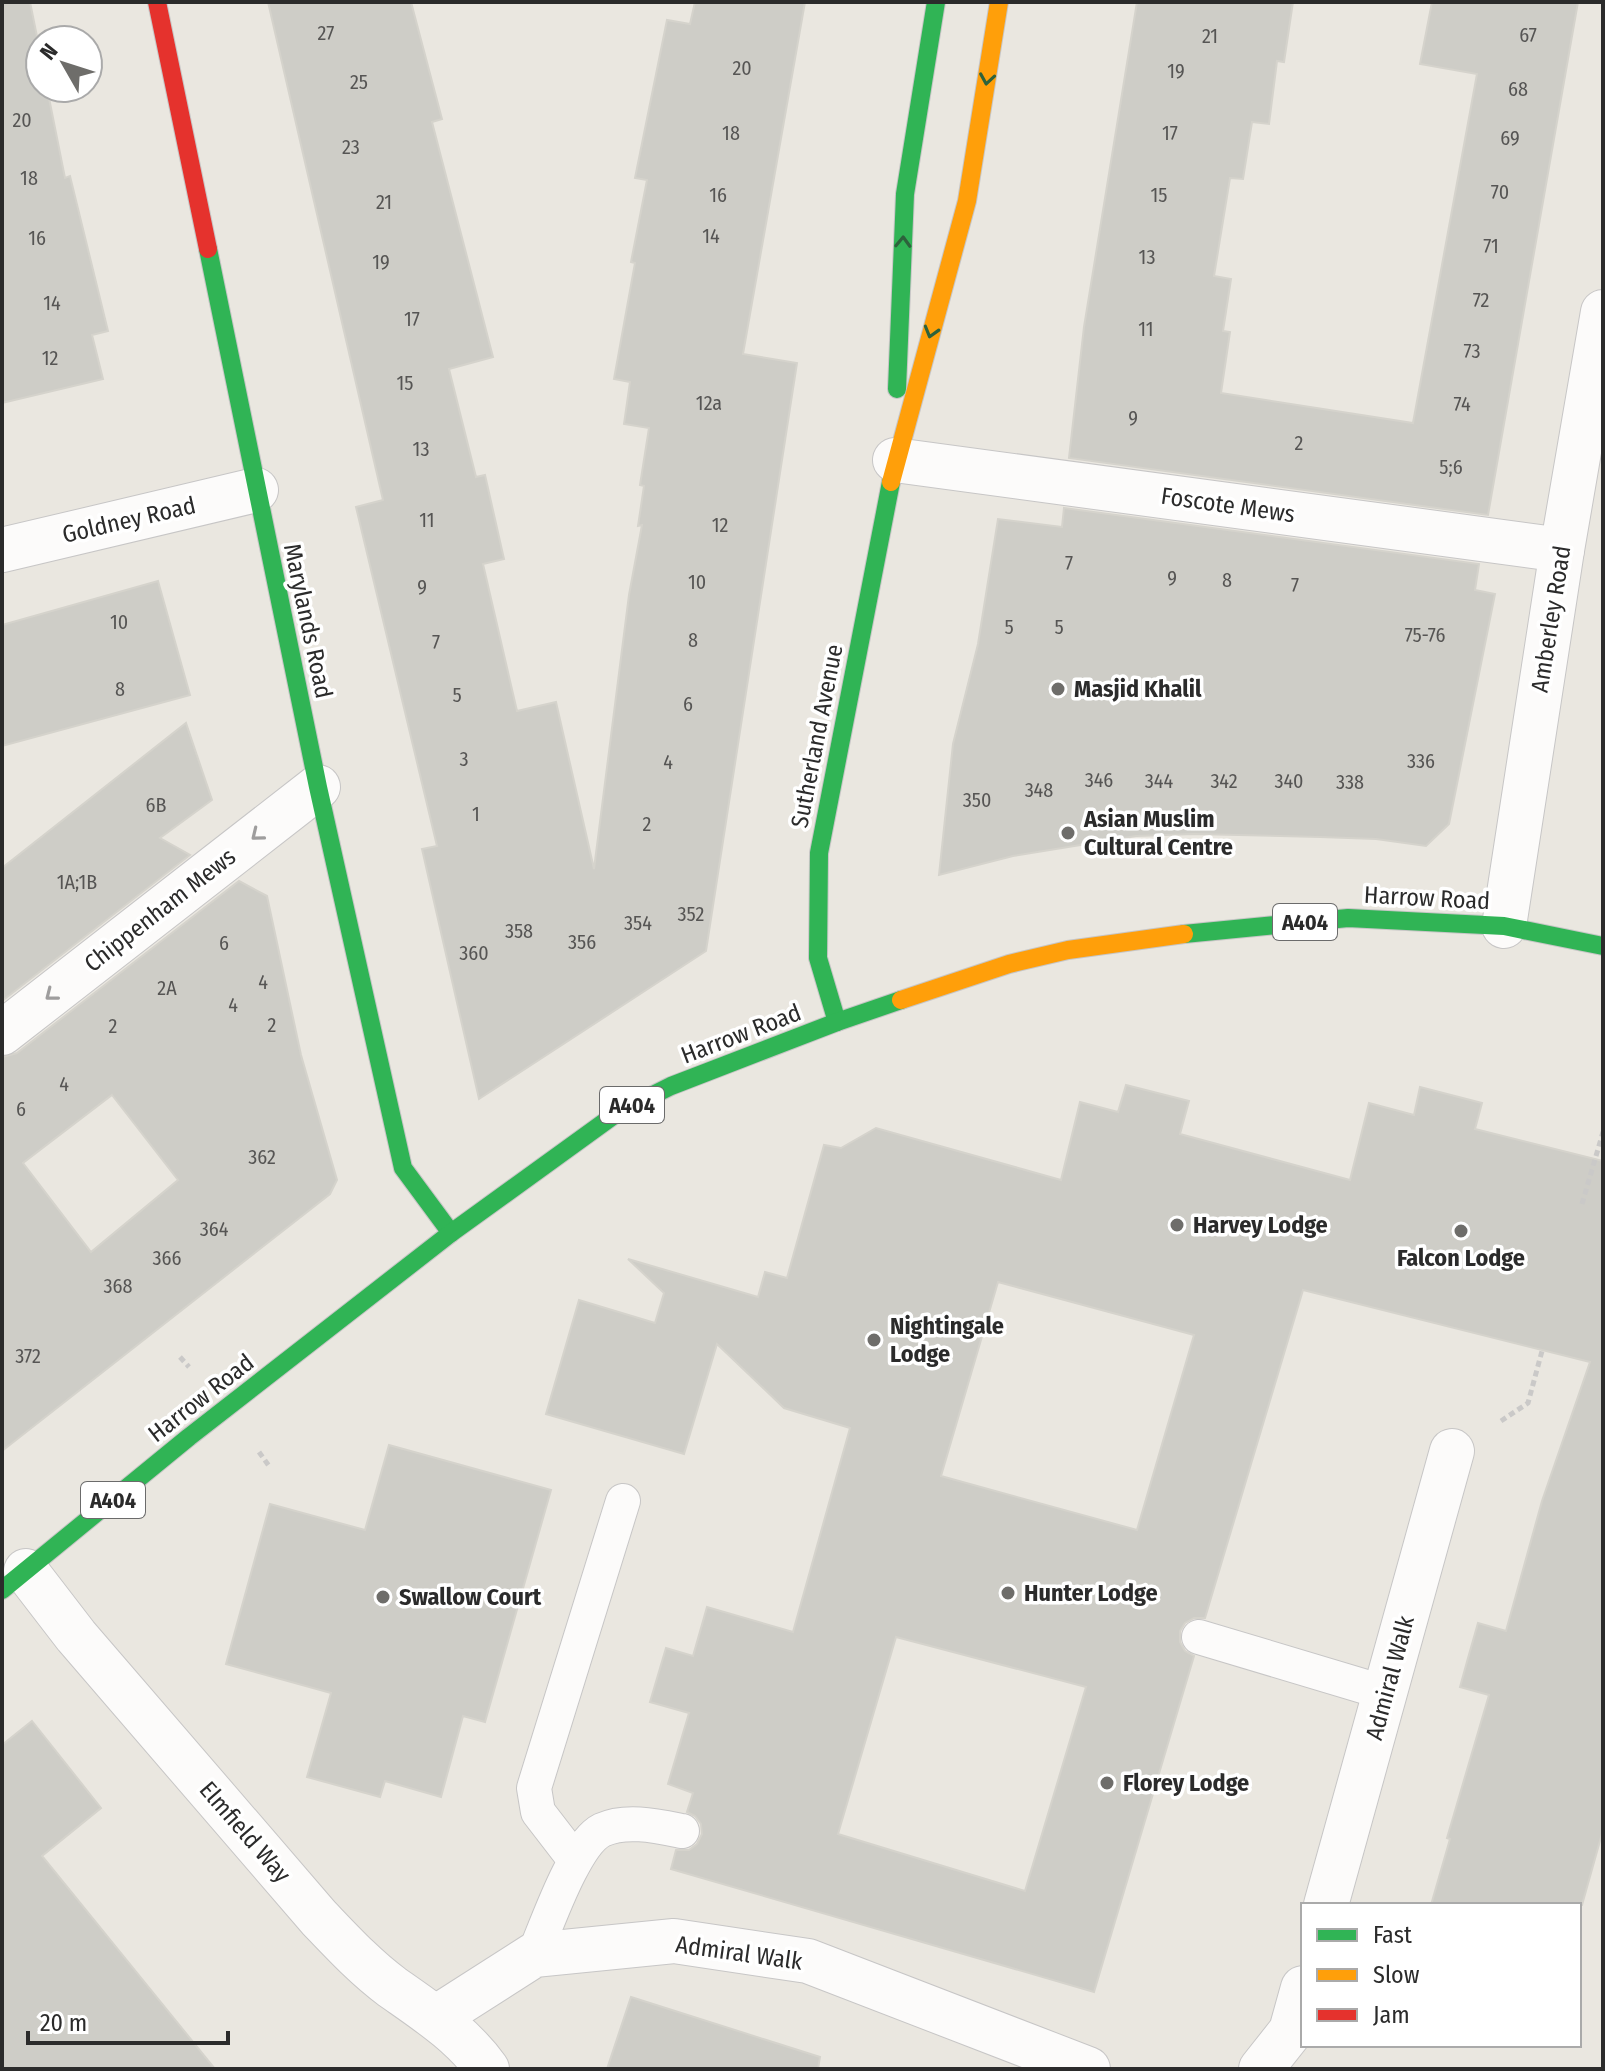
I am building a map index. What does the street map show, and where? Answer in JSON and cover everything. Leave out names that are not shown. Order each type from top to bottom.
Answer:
[{"type":"street","name":"Marylands Road","points":[[157,2],[318,787],[403,1168],[451,1233]]},
{"type":"street","name":"Sutherland Avenue","points":[[895,460],[905,194],[936,2]]},
{"type":"street","name":"Sutherland Avenue","points":[[837,1022],[818,958],[819,853],[895,460],[967,201],[999,2]]},
{"type":"street","name":"Amberley Road","points":[[1504,926],[1562,550],[1603,312]]},
{"type":"street","name":"Foscote Mews","points":[[895,460],[1562,550]]},
{"type":"street","name":"Goldney Road","points":[[2,550],[256,490]]},
{"type":"street","name":"Chippenham Mews","points":[[2,1033],[318,787]]},
{"type":"street","name":"Harrow Road","points":[[14,1581],[189,1437],[451,1233],[617,1113],[671,1086],[837,1022],[1009,964],[1068,950],[1195,932],[1348,918],[1504,926],[1603,946]]},
{"type":"street","name":"Admiral Walk","points":[[1327,1903],[1452,1451]]},
{"type":"street","name":"Elmfield Way","points":[[14,1581],[76,1636],[350,1951],[391,1986],[437,2017],[487,2069]]},
{"type":"street","name":"Admiral Walk","points":[[437,2017],[534,1955],[674,1941],[808,1961],[1088,2069]]},
{"type":"street","points":[[1261,2069],[1291,2031],[1301,1995]]},
{"type":"lane","points":[[575,1860],[538,1812],[534,1788],[623,1501]]},
{"type":"lane","points":[[1199,1637],[1386,1693]]},
{"type":"lane","points":[[534,1955],[575,1860],[590,1839],[612,1827],[647,1824],[682,1831]]},
{"type":"path","points":[[1582,1204],[1603,1132]]},
{"type":"path","points":[[1452,1451],[1528,1403],[1542,1351]]},
{"type":"path","points":[[259,1451],[269,1466]]},
{"type":"building","points":[[2,2],[30,2],[34,24],[24,24],[24,104],[50,104],[65,178],[70,176],[108,331],[92,335],[103,379],[2,403]]},
{"type":"building","points":[[268,2],[411,2],[442,119],[432,122],[493,357],[449,369],[476,477],[485,475],[504,559],[483,564],[517,711],[556,702],[594,869],[629,595],[642,525],[638,526],[644,486],[640,485],[649,428],[624,424],[630,382],[614,379],[647,180],[635,178],[667,20],[690,24],[695,2],[805,2],[743,354],[797,363],[706,951],[479,1099],[422,849],[437,846],[356,507],[383,500]]},
{"type":"building","points":[[1137,2],[1293,2],[1284,62],[1277,61],[1269,124],[1252,122],[1243,179],[1230,178],[1214,276],[1231,279],[1223,331],[1230,332],[1221,393],[1413,423],[1477,74],[1420,64],[1432,2],[1578,2],[1488,515],[1069,458],[1084,327]]},
{"type":"building","points":[[1064,508],[1479,564],[1475,590],[1495,594],[1449,824],[1426,846],[1376,839],[1320,837],[1136,836],[1013,856],[939,875],[953,744],[978,644],[998,519],[1062,527]]},
{"type":"building","points":[[158,581],[190,695],[2,746],[2,625]]},
{"type":"building","points":[[186,723],[212,800],[160,838],[190,855],[2,1001],[2,868]]},
{"type":"building","points":[[239,881],[267,896],[301,1055],[337,1180],[330,1194],[2,1451],[2,1057],[17,1053]],"holes":[[[112,1095],[178,1180],[91,1252],[23,1163]]]},
{"type":"building","points":[[1126,1085],[1189,1101],[1180,1134],[1350,1180],[1369,1103],[1414,1115],[1420,1087],[1482,1103],[1475,1129],[1603,1161],[1603,1830],[1582,1905],[1432,1903],[1450,1839],[1447,1838],[1489,1695],[1460,1687],[1478,1623],[1506,1631],[1542,1501],[1590,1362],[1303,1290],[1205,1618],[1194,1618],[1185,1623],[1180,1631],[1180,1642],[1185,1651],[1194,1656],[1094,1992],[671,1869],[676,1850],[689,1850],[697,1844],[702,1834],[701,1824],[687,1812],[693,1793],[668,1784],[689,1713],[650,1702],[666,1648],[693,1656],[707,1607],[793,1632],[850,1428],[784,1408],[717,1344],[684,1454],[546,1414],[579,1300],[655,1323],[664,1293],[628,1259],[758,1297],[765,1272],[787,1278],[824,1145],[841,1148],[876,1128],[1061,1180],[1080,1102],[1118,1112]],"holes":[[[998,1282],[1194,1335],[1137,1530],[941,1476]],[[896,1637],[1086,1687],[1025,1891],[838,1834]]]},
{"type":"building","name":"Swallow Court","points":[[389,1445],[551,1490],[485,1722],[463,1716],[441,1797],[385,1781],[380,1797],[307,1777],[331,1693],[226,1664],[270,1504],[365,1530]]},
{"type":"building","points":[[32,1721],[101,1808],[42,1856],[215,2069],[2,2069],[2,1745]]},
{"type":"building","points":[[631,1997],[820,2057],[818,2069],[607,2069]]},
{"type":"traffic: fast","points":[[897,389],[905,194],[936,2]]},
{"type":"traffic: fast","points":[[208,249],[318,787],[403,1168],[451,1233]]},
{"type":"traffic: fast","points":[[837,1022],[818,958],[819,853],[891,482]]},
{"type":"traffic: fast","points":[[1184,934],[1348,918],[1504,926],[1603,946]]},
{"type":"traffic: fast","points":[[2,1590],[189,1437],[451,1233],[617,1113],[671,1086],[901,1000]]},
{"type":"traffic: slow","points":[[891,482],[967,201],[999,2]]},
{"type":"traffic: slow","points":[[901,1000],[1009,964],[1068,950],[1184,934]]},
{"type":"traffic: jam","points":[[157,2],[208,249]]},
{"type":"place","name":"Masjid Khalil","points":[[1058,689]]},
{"type":"place","name":"Asian Muslim Cultural Centre","points":[[1068,833]]},
{"type":"place","name":"Harvey Lodge","points":[[1177,1225]]},
{"type":"place","name":"Falcon Lodge","points":[[1461,1231]]},
{"type":"place","name":"Nightingale Lodge","points":[[874,1340]]},
{"type":"place","name":"Hunter Lodge","points":[[1008,1593]]},
{"type":"place","name":"Swallow Court","points":[[383,1597]]},
{"type":"place","name":"Florey Lodge","points":[[1107,1783]]}]
